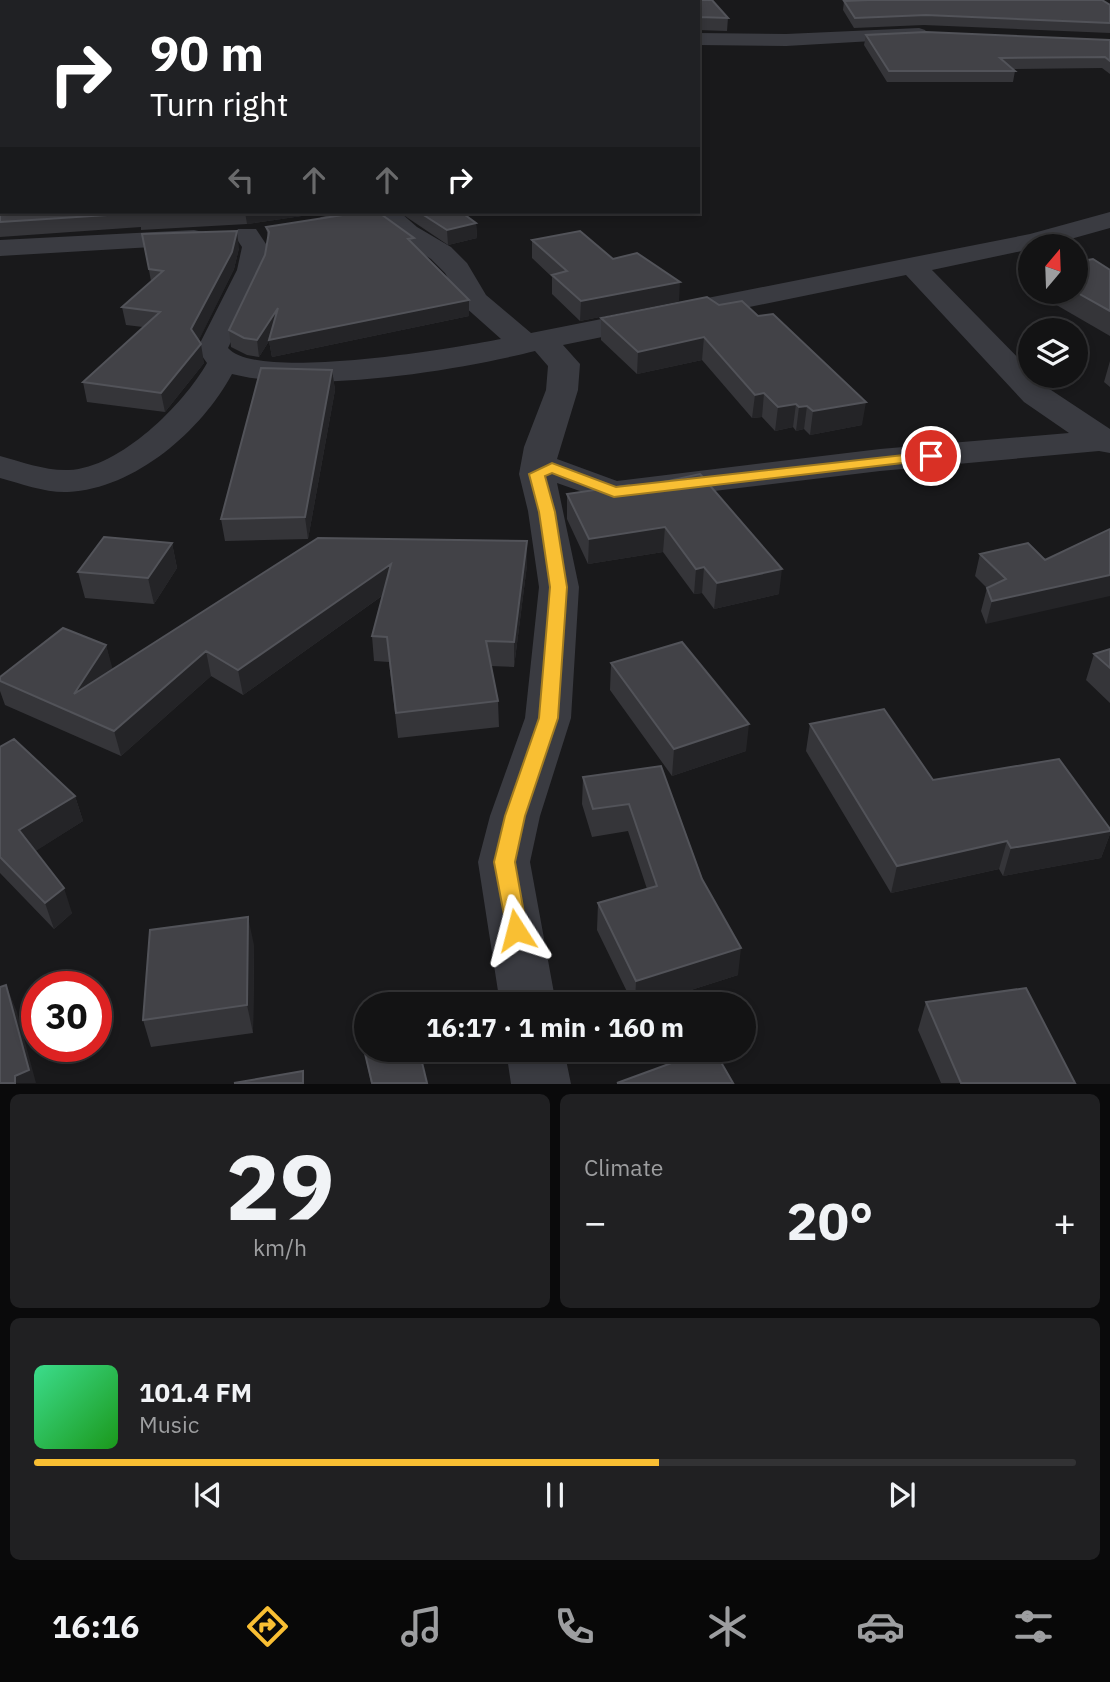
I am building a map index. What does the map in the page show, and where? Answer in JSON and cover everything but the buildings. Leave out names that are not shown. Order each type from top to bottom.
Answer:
[{"type":"street","points":[[700,39],[786,40],[936,34]]},
{"type":"street","points":[[0,248],[274,231],[380,214]]},
{"type":"street","points":[[387,214],[408,233],[441,253],[457,270],[474,300],[564,364],[562,390],[541,447],[537,474],[547,512],[559,587],[548,718],[515,816],[505,862],[526,992]]},
{"type":"street","points":[[274,231],[255,247],[251,270],[212,349],[223,362],[254,370],[328,372],[446,359],[534,342],[1033,241],[1110,220]]},
{"type":"street","points":[[912,265],[1036,396],[1108,441]]},
{"type":"street","points":[[0,467],[69,481],[96,477],[125,463],[158,438],[202,397],[223,362]]},
{"type":"street","points":[[537,474],[552,468],[614,492],[880,460],[1108,441]]},
{"type":"street","points":[[537,1062],[541,1083]]},
{"type":"route","points":[[516,930],[505,862],[515,816],[548,718],[559,587],[547,512],[537,474],[552,468],[614,492],[931,456]]}]
